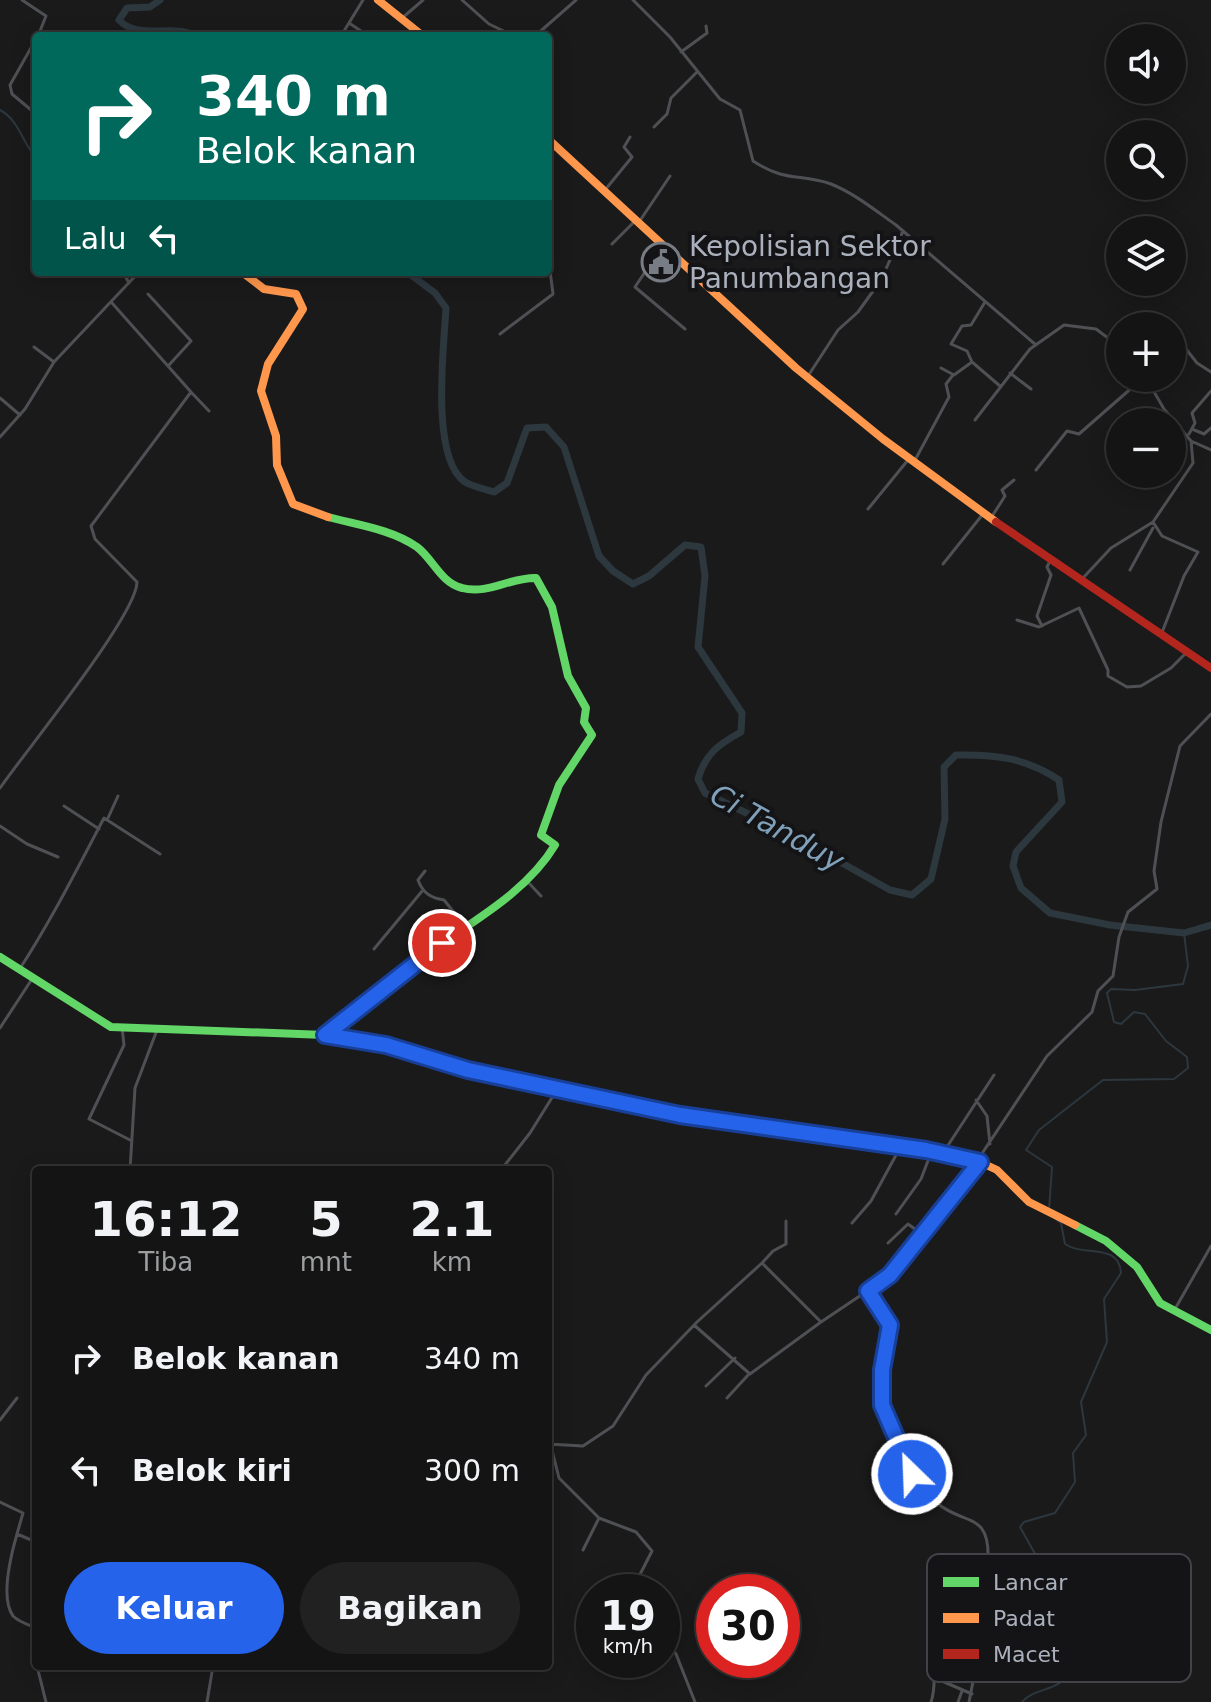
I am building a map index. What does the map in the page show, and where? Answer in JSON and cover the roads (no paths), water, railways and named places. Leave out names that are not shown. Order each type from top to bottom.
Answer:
[{"type":"street","points":[[22,0],[41,9],[46,16],[39,32]]},
{"type":"street","points":[[343,32],[363,0]]},
{"type":"street","points":[[378,0],[418,32]]},
{"type":"street","points":[[401,19],[423,0]]},
{"type":"street","points":[[462,0],[489,24],[506,32]]},
{"type":"street","points":[[540,32],[576,0]]},
{"type":"street","points":[[633,0],[726,104],[740,110],[748,154],[753,161],[780,176],[835,186],[903,231],[1036,345]]},
{"type":"street","points":[[349,23],[361,31]]},
{"type":"street","points":[[681,52],[709,32],[706,26]]},
{"type":"street","points":[[32,47],[10,85],[12,94],[32,111]]},
{"type":"street","points":[[654,127],[667,114],[671,98],[699,71]]},
{"type":"street","points":[[605,190],[632,158],[624,147],[630,137]]},
{"type":"street","points":[[552,146],[605,190],[808,376],[911,460],[1050,561],[1211,668]]},
{"type":"street","points":[[612,244],[638,221],[670,176]]},
{"type":"street","points":[[808,376],[838,330],[858,312],[881,280],[903,231]]},
{"type":"street","points":[[663,245],[635,287],[685,329]]},
{"type":"street","points":[[125,276],[129,283]]},
{"type":"street","points":[[0,437],[20,415],[54,362],[135,276]]},
{"type":"street","points":[[247,276],[264,289],[296,294],[303,309],[267,365],[260,394],[276,436],[277,465],[293,504],[347,524],[375,527],[417,546],[455,587],[494,590],[530,577],[539,581],[551,600],[554,627],[569,681],[586,708],[584,722],[592,738],[559,785],[541,834],[554,842],[554,849],[525,879],[466,927],[418,959],[325,1035]]},
{"type":"street","points":[[500,334],[553,294],[551,276]]},
{"type":"street","points":[[148,294],[191,341],[169,365]]},
{"type":"street","points":[[985,302],[971,325],[962,326],[951,344],[967,351],[972,362],[1000,386]]},
{"type":"street","points":[[112,303],[209,411]]},
{"type":"street","points":[[975,420],[1010,373],[1036,345],[1066,324],[1096,329],[1106,336]]},
{"type":"street","points":[[34,347],[54,362]]},
{"type":"street","points":[[1186,347],[1197,363],[1211,372]]},
{"type":"street","points":[[868,509],[911,460],[949,397],[946,384],[972,362]]},
{"type":"street","points":[[941,368],[953,375]]},
{"type":"street","points":[[1010,373],[1031,389]]},
{"type":"street","points":[[0,788],[99,654],[133,599],[137,582],[95,539],[91,526],[190,391]]},
{"type":"street","points":[[1188,436],[1192,429],[1192,413],[1211,391]]},
{"type":"street","points":[[1036,470],[1067,431],[1079,434],[1128,392]]},
{"type":"street","points":[[1130,570],[1153,524],[1193,463],[1191,441],[1153,392]]},
{"type":"street","points":[[0,398],[20,415]]},
{"type":"street","points":[[1192,429],[1204,434],[1211,428]]},
{"type":"street","points":[[1191,441],[1211,450]]},
{"type":"street","points":[[943,564],[1005,496],[1002,490],[1014,480]]},
{"type":"street","points":[[1081,581],[1111,548],[1153,524]]},
{"type":"street","points":[[1153,524],[1162,536],[1198,551],[1184,576],[1161,635]]},
{"type":"street","points":[[1041,626],[1037,616],[1051,575],[1047,567],[1050,561]]},
{"type":"street","points":[[1017,620],[1041,626],[1079,608],[1108,670],[1108,677],[1127,687],[1146,683],[1171,668],[1187,652]]},
{"type":"street","points":[[727,1398],[750,1374],[890,1275],[980,1162],[1008,1111],[1047,1056],[1085,1021],[1096,1005],[1098,991],[1111,981],[1118,962],[1119,937],[1128,912],[1157,889],[1154,871],[1161,822],[1180,746],[1211,714]]},
{"type":"street","points":[[19,970],[59,898],[81,867],[118,796]]},
{"type":"street","points":[[64,806],[99,829]]},
{"type":"street","points":[[108,818],[160,854]]},
{"type":"street","points":[[0,826],[27,844],[58,857]]},
{"type":"street","points":[[425,871],[418,880],[423,890],[432,899],[444,900],[466,927]]},
{"type":"street","points":[[525,879],[541,896]]},
{"type":"street","points":[[374,949],[423,890]]},
{"type":"street","points":[[0,957],[102,1024],[310,1037],[325,1035],[386,1045],[468,1070],[708,1120],[901,1146],[980,1162],[997,1170],[1029,1202],[1050,1210],[1114,1248],[1137,1267],[1160,1303],[1211,1330]]},
{"type":"street","points":[[0,1028],[32,979]]},
{"type":"street","points":[[123,1027],[120,1035],[124,1045],[89,1119],[130,1140]]},
{"type":"street","points":[[130,1166],[135,1088],[158,1027]]},
{"type":"street","points":[[943,1153],[975,1099],[994,1075]]},
{"type":"street","points":[[504,1166],[535,1125],[558,1087]]},
{"type":"street","points":[[975,1099],[987,1116],[990,1144]]},
{"type":"street","points":[[852,1223],[871,1201],[901,1146]]},
{"type":"street","points":[[896,1214],[920,1182],[932,1151]]},
{"type":"street","points":[[552,1445],[583,1446],[613,1426],[646,1375],[773,1251],[786,1244],[786,1221]]},
{"type":"street","points":[[888,1243],[908,1224],[923,1235]]},
{"type":"street","points":[[1175,1310],[1211,1246]]},
{"type":"street","points":[[762,1263],[821,1322]]},
{"type":"street","points":[[868,1291],[890,1325],[882,1370],[882,1405],[908,1467],[937,1503],[978,1522],[986,1536],[987,1554]]},
{"type":"street","points":[[694,1325],[750,1374]]},
{"type":"street","points":[[706,1386],[735,1358]]},
{"type":"street","points":[[0,1420],[17,1398]]},
{"type":"street","points":[[552,1452],[559,1478],[599,1518],[636,1532],[652,1551],[638,1574]]},
{"type":"street","points":[[0,1502],[23,1513],[7,1581],[8,1605],[15,1618],[32,1626]]},
{"type":"street","points":[[583,1550],[599,1518]]},
{"type":"street","points":[[17,1534],[32,1540]]},
{"type":"street","points":[[680,1664],[695,1702]]},
{"type":"street","points":[[38,1670],[46,1702]]},
{"type":"street","points":[[207,1702],[212,1670]]},
{"type":"street","points":[[931,1702],[933,1682]]},
{"type":"street","points":[[944,1682],[972,1694]]},
{"type":"street","points":[[969,1702],[972,1694],[970,1682]]},
{"type":"street","points":[[958,1702],[962,1690]]},
{"type":"waterway","name":"Ci Tanduy","points":[[160,0],[150,7],[127,8],[119,20],[136,30],[187,32]]},
{"type":"waterway","points":[[0,110],[12,119],[32,153]]},
{"type":"waterway","name":"Ci Tanduy","points":[[412,276],[435,293],[446,308],[443,426],[454,469],[465,482],[494,492],[507,483],[527,428],[546,427],[564,447],[599,556],[613,571],[633,584],[649,576],[685,545],[701,547],[705,576],[698,647],[742,713],[741,732],[714,751],[701,770],[698,779],[705,793],[794,836],[890,890],[912,895],[931,879],[945,819],[944,767],[956,755],[984,755],[1022,762],[1059,780],[1062,802],[1016,852],[1013,866],[1021,888],[1050,913],[1110,925],[1184,933],[1211,925]]},
{"type":"waterway","points":[[1049,1210],[1052,1167],[1026,1150],[1039,1130],[1103,1080],[1174,1079],[1188,1068],[1187,1057],[1166,1041],[1145,1014],[1134,1012],[1121,1024],[1114,1022],[1107,993],[1111,989],[1135,990],[1183,984],[1188,966],[1184,933]]},
{"type":"waterway","points":[[1035,1554],[1020,1527],[1024,1522],[1055,1513],[1075,1482],[1073,1453],[1086,1435],[1081,1402],[1107,1342],[1104,1299],[1121,1273],[1114,1257],[1065,1244],[1061,1223],[1051,1216]]},
{"type":"waterway","points":[[1022,1702],[1060,1682]]},
{"type":"place","name":"Kepolisian Sektor Panumbangan","points":[[661,262]]}]
